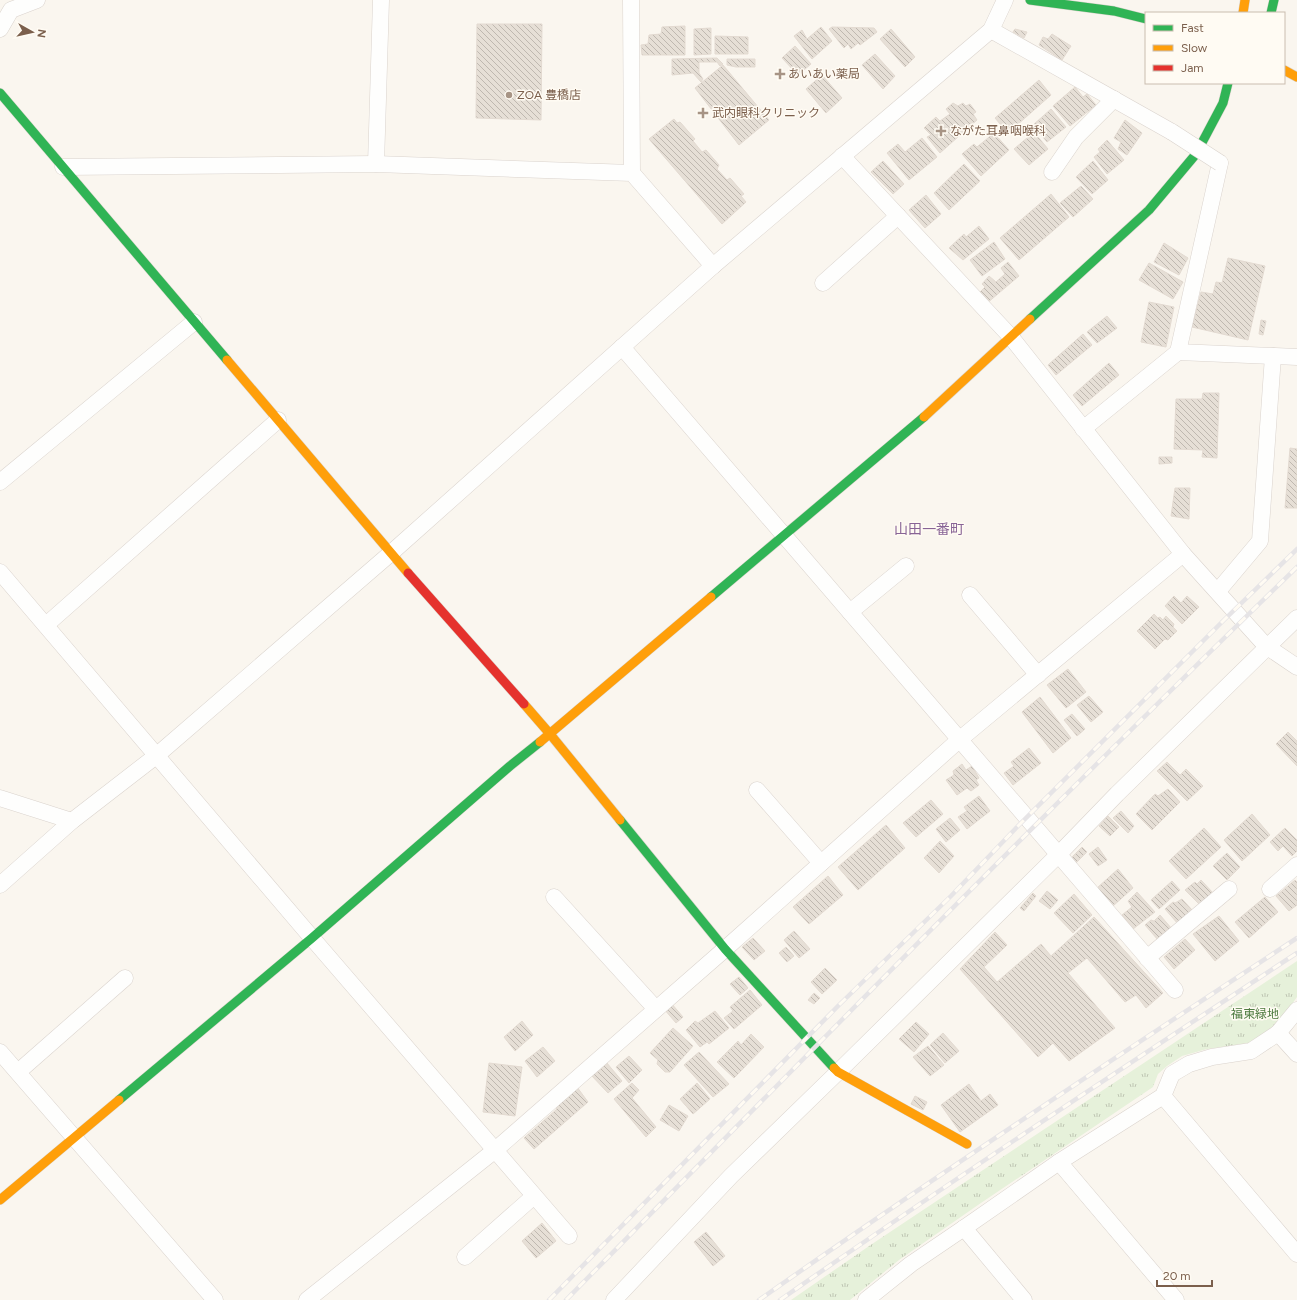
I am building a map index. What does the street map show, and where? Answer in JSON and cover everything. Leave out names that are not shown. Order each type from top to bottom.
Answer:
[{"type":"street","points":[[0,29],[11,10],[37,0]]},
{"type":"street","points":[[376,164],[381,0]]},
{"type":"street","points":[[631,0],[632,173],[713,266]]},
{"type":"street","points":[[0,885],[72,822],[156,756],[391,553],[713,266],[991,30],[1005,0]]},
{"type":"street","points":[[1034,0],[1114,11],[1145,19]]},
{"type":"street","points":[[1243,12],[1245,0]]},
{"type":"street","points":[[1271,12],[1274,0]]},
{"type":"street","points":[[991,30],[1172,132],[1220,163],[1178,352],[1083,429]]},
{"type":"street","points":[[1285,71],[1297,77]]},
{"type":"street","points":[[0,1200],[312,938],[504,771],[550,734],[920,420],[1149,210],[1196,154],[1223,103],[1228,84]]},
{"type":"street","points":[[1223,103],[1237,88]]},
{"type":"street","points":[[0,93],[391,553],[550,734],[725,949],[838,1072],[967,1144]]},
{"type":"street","points":[[1052,172],[1076,137],[1114,99]]},
{"type":"street","points":[[842,156],[1011,337],[1183,554],[1218,591],[1266,646],[1297,667]]},
{"type":"street","points":[[63,168],[376,164],[632,173]]},
{"type":"street","points":[[823,283],[898,216]]},
{"type":"street","points":[[0,482],[194,322]]},
{"type":"street","points":[[622,347],[1175,990]]},
{"type":"street","points":[[1178,352],[1297,357]]},
{"type":"street","points":[[1218,591],[1260,540],[1273,356]]},
{"type":"street","points":[[46,625],[278,420]]},
{"type":"street","points":[[307,1300],[494,1151],[725,949],[959,740],[1183,554]]},
{"type":"street","points":[[850,612],[906,566]]},
{"type":"street","points":[[0,572],[494,1151],[569,1236]]},
{"type":"street","points":[[970,594],[1038,675]]},
{"type":"street","points":[[614,1300],[731,1176],[1058,855],[1117,794],[1266,646],[1297,618]]},
{"type":"street","points":[[758,790],[821,863]]},
{"type":"street","points":[[0,798],[72,822]]},
{"type":"street","points":[[1270,889],[1297,864]]},
{"type":"street","points":[[1147,958],[1229,889]]},
{"type":"street","points":[[554,897],[656,1009]]},
{"type":"street","points":[[18,1072],[125,978]]},
{"type":"street","points":[[866,1300],[911,1264],[1059,1162],[1163,1096],[1172,1074],[1189,1064],[1212,1057],[1251,1051],[1278,1033],[1297,1010]]},
{"type":"street","points":[[1278,1033],[1297,1054]]},
{"type":"street","points":[[0,1052],[215,1300]]},
{"type":"street","points":[[1163,1096],[1297,1254]]},
{"type":"street","points":[[1059,1162],[1176,1300]]},
{"type":"street","points":[[465,1257],[534,1196]]},
{"type":"street","points":[[964,1228],[1024,1300]]},
{"type":"green space","name":"福東緑地","points":[[1297,961],[1297,997],[1283,1017],[1270,1031],[1250,1043],[1207,1049],[1182,1056],[1158,1074],[1153,1087],[899,1260],[850,1300],[791,1300],[872,1244]]},
{"type":"building","name":"ZOA 豊橋店","points":[[477,24],[542,24],[541,120],[476,118]]},
{"type":"building","points":[[685,26],[685,55],[642,55],[641,45],[648,44],[649,35],[661,34],[662,27]]},
{"type":"building","points":[[821,27],[832,41],[812,59],[794,36],[802,30],[807,39]]},
{"type":"building","points":[[832,27],[874,28],[877,32],[860,45],[858,43],[851,49],[848,44],[844,48],[829,29]]},
{"type":"building","points":[[711,28],[711,54],[694,55],[694,29]]},
{"type":"building","points":[[891,29],[915,57],[905,67],[880,39]]},
{"type":"building","points":[[1015,29],[1027,32],[1024,38],[1013,32]]},
{"type":"building","points":[[1052,34],[1071,46],[1062,60],[1039,45],[1043,37],[1048,39]]},
{"type":"building","points":[[715,36],[748,37],[748,54],[715,54]]},
{"type":"building","points":[[795,46],[811,64],[798,75],[782,58]]},
{"type":"building","points":[[875,54],[895,76],[883,89],[862,65]]},
{"type":"building","points":[[717,58],[723,64],[720,66],[717,62],[699,62],[699,73],[703,79],[701,82],[693,73],[672,75],[672,59]]},
{"type":"building","points":[[727,59],[755,59],[755,67],[736,67],[727,65]]},
{"type":"building","points":[[723,65],[769,120],[739,145],[695,88]]},
{"type":"building","points":[[822,75],[842,98],[826,113],[806,89]]},
{"type":"building","points":[[1039,80],[1051,95],[1008,133],[995,118]]},
{"type":"building","points":[[1075,87],[1083,97],[1087,94],[1096,105],[1070,126],[1053,106]]},
{"type":"building","points":[[953,103],[958,106],[963,103],[966,106],[970,104],[976,112],[973,114],[977,120],[940,153],[927,137],[931,135],[924,128],[936,117],[940,121],[950,114],[946,109]]},
{"type":"building","points":[[1051,109],[1066,127],[1047,142],[1033,125]]},
{"type":"building","points":[[674,119],[677,123],[680,122],[695,139],[693,141],[702,152],[706,150],[719,165],[717,169],[727,180],[730,178],[744,194],[741,196],[746,202],[722,224],[649,139]]},
{"type":"building","points":[[1125,120],[1142,133],[1127,155],[1118,149],[1121,142],[1114,138]]},
{"type":"building","points":[[1034,132],[1048,149],[1029,165],[1014,149]]},
{"type":"building","points":[[994,133],[1009,150],[981,176],[962,154],[974,144],[977,147]]},
{"type":"building","points":[[922,138],[937,157],[909,180],[887,153],[898,144],[905,152]]},
{"type":"building","points":[[1107,140],[1124,160],[1107,174],[1094,157],[1100,152],[1098,149]]},
{"type":"building","points":[[883,161],[904,184],[893,194],[871,172]]},
{"type":"building","points":[[1093,161],[1108,180],[1092,194],[1076,177]]},
{"type":"building","points":[[964,164],[980,181],[949,210],[934,193]]},
{"type":"building","points":[[1081,186],[1093,199],[1073,217],[1060,203]]},
{"type":"building","points":[[1051,194],[1069,217],[1019,260],[1000,238]]},
{"type":"building","points":[[926,195],[941,214],[925,228],[909,210]]},
{"type":"building","points":[[979,226],[989,239],[963,260],[949,248],[964,234],[966,237]]},
{"type":"building","points":[[994,242],[1005,259],[982,276],[970,260]]},
{"type":"building","points":[[1164,243],[1188,258],[1179,275],[1154,262]]},
{"type":"building","points":[[1228,258],[1265,266],[1248,340],[1192,327],[1201,292],[1213,294],[1216,282],[1222,283]]},
{"type":"building","points":[[1008,262],[1019,276],[986,304],[978,294],[985,287],[982,284],[989,276],[996,282],[1005,274],[1001,268]]},
{"type":"building","points":[[1149,263],[1183,282],[1173,299],[1139,280]]},
{"type":"building","points":[[1149,302],[1174,307],[1166,347],[1141,342]]},
{"type":"building","points":[[1107,316],[1117,328],[1097,343],[1087,332]]},
{"type":"building","points":[[1261,320],[1266,321],[1263,335],[1259,334]]},
{"type":"building","points":[[1083,334],[1092,345],[1056,375],[1048,365]]},
{"type":"building","points":[[1109,363],[1119,375],[1082,406],[1073,395]]},
{"type":"building","points":[[1203,393],[1219,393],[1217,458],[1202,457],[1203,450],[1174,449],[1176,399],[1202,399]]},
{"type":"building","points":[[1290,448],[1297,449],[1297,508],[1285,508]]},
{"type":"building","points":[[1159,457],[1172,457],[1172,463],[1159,464]]},
{"type":"building","points":[[1175,488],[1190,488],[1189,519],[1171,516]]},
{"type":"building","points":[[1174,596],[1181,603],[1187,596],[1199,607],[1182,624],[1165,606]]},
{"type":"building","points":[[1154,614],[1163,620],[1166,616],[1174,624],[1173,627],[1177,631],[1168,640],[1165,639],[1155,649],[1137,631]]},
{"type":"building","points":[[1068,669],[1086,692],[1066,708],[1047,685]]},
{"type":"building","points":[[1089,696],[1103,712],[1091,722],[1077,705]]},
{"type":"building","points":[[1040,697],[1071,738],[1053,753],[1022,712]]},
{"type":"building","points":[[1072,714],[1085,729],[1077,736],[1064,720]]},
{"type":"building","points":[[1288,732],[1297,741],[1297,766],[1276,744]]},
{"type":"building","points":[[1029,748],[1041,763],[1013,785],[1004,773],[1014,766],[1011,762]]},
{"type":"building","points":[[1167,762],[1180,775],[1186,769],[1203,786],[1187,801],[1157,771]]},
{"type":"building","points":[[962,764],[966,770],[972,766],[979,778],[976,780],[979,785],[971,791],[967,788],[957,795],[946,780],[954,775],[953,771]]},
{"type":"building","points":[[1168,789],[1180,802],[1152,830],[1136,814],[1155,794],[1158,796]]},
{"type":"building","points":[[979,796],[990,811],[967,829],[958,817],[967,811],[964,807]]},
{"type":"building","points":[[931,800],[943,814],[916,837],[903,823]]},
{"type":"building","points":[[1121,811],[1134,826],[1128,833],[1113,818]]},
{"type":"building","points":[[1252,814],[1270,835],[1242,861],[1224,840]]},
{"type":"building","points":[[1108,816],[1119,827],[1110,836],[1099,826]]},
{"type":"building","points":[[950,818],[960,830],[946,842],[936,829]]},
{"type":"building","points":[[886,825],[905,848],[858,890],[838,867]]},
{"type":"building","points":[[1204,828],[1221,847],[1186,879],[1169,861]]},
{"type":"building","points":[[1285,828],[1297,840],[1297,851],[1292,856],[1283,846],[1278,851],[1270,842]]},
{"type":"building","points":[[940,841],[954,856],[939,873],[924,858]]},
{"type":"building","points":[[1082,847],[1087,852],[1076,863],[1071,858]]},
{"type":"building","points":[[1098,847],[1107,860],[1098,866],[1089,854]]},
{"type":"building","points":[[1227,853],[1240,867],[1227,880],[1213,866]]},
{"type":"building","points":[[1118,869],[1133,888],[1113,906],[1097,888]]},
{"type":"building","points":[[828,876],[843,895],[809,924],[793,907]]},
{"type":"building","points":[[1201,880],[1213,893],[1200,905],[1185,890],[1195,882],[1197,884]]},
{"type":"building","points":[[1295,880],[1297,882],[1297,905],[1289,911],[1276,896]]},
{"type":"building","points":[[1172,881],[1180,890],[1159,909],[1151,900]]},
{"type":"building","points":[[1047,891],[1058,900],[1050,909],[1039,901]]},
{"type":"building","points":[[1137,892],[1155,912],[1133,929],[1122,915],[1132,907],[1128,901]]},
{"type":"building","points":[[1033,893],[1036,896],[1024,911],[1020,908]]},
{"type":"building","points":[[1074,894],[1092,915],[1073,933],[1054,913]]},
{"type":"building","points":[[1265,897],[1278,912],[1249,938],[1235,922]]},
{"type":"building","points":[[1182,899],[1193,911],[1178,924],[1165,909],[1173,902],[1175,903]]},
{"type":"building","points":[[1160,915],[1172,929],[1158,940],[1145,925],[1151,920],[1154,921]]},
{"type":"building","points":[[1219,916],[1239,941],[1215,961],[1193,934]]},
{"type":"building","points":[[1094,917],[1163,993],[1146,1008],[1136,995],[1125,1002],[1087,958],[1068,973],[1115,1028],[1069,1061],[1053,1043],[1038,1057],[960,969],[995,932],[1007,945],[984,967],[997,982],[1041,944],[1051,956]]},
{"type":"building","points":[[794,931],[810,949],[799,958],[784,940]]},
{"type":"building","points":[[753,938],[765,951],[754,960],[742,947]]},
{"type":"building","points":[[1185,939],[1195,950],[1174,969],[1164,957]]},
{"type":"building","points":[[786,947],[794,956],[787,962],[779,953]]},
{"type":"building","points":[[825,968],[837,980],[822,994],[811,982]]},
{"type":"building","points":[[739,977],[748,988],[740,995],[730,984]]},
{"type":"building","points":[[750,990],[762,1005],[734,1029],[724,1018],[733,1011],[730,1007]]},
{"type":"building","points":[[814,993],[820,998],[814,1004],[808,1000]]},
{"type":"building","points":[[671,1003],[683,1017],[676,1023],[664,1009]]},
{"type":"building","points":[[715,1011],[729,1028],[709,1044],[707,1042],[700,1047],[686,1030],[695,1021],[698,1023]]},
{"type":"building","points":[[522,1021],[533,1035],[515,1051],[504,1037]]},
{"type":"building","points":[[916,1022],[929,1034],[914,1052],[899,1039]]},
{"type":"building","points":[[673,1028],[693,1046],[670,1072],[665,1072],[657,1064],[658,1060],[650,1053]]},
{"type":"building","points":[[943,1033],[959,1051],[945,1063],[930,1045]]},
{"type":"building","points":[[751,1034],[764,1047],[734,1078],[717,1062],[738,1041],[741,1045]]},
{"type":"building","points":[[928,1046],[944,1065],[930,1076],[913,1057]]},
{"type":"building","points":[[543,1047],[555,1061],[537,1077],[525,1061]]},
{"type":"building","points":[[699,1052],[729,1084],[713,1097],[684,1065]]},
{"type":"building","points":[[629,1056],[642,1070],[629,1083],[616,1067]]},
{"type":"building","points":[[606,1062],[622,1081],[608,1093],[591,1075]]},
{"type":"building","points":[[489,1063],[522,1067],[515,1116],[483,1112]]},
{"type":"building","points":[[632,1083],[639,1090],[632,1098],[656,1127],[646,1137],[614,1099]]},
{"type":"building","points":[[697,1083],[710,1099],[693,1114],[680,1099]]},
{"type":"building","points":[[969,1084],[981,1101],[990,1094],[998,1105],[960,1132],[941,1105]]},
{"type":"building","points":[[577,1087],[588,1102],[534,1149],[524,1138],[557,1109],[555,1107]]},
{"type":"building","points":[[915,1096],[927,1102],[923,1110],[911,1104]]},
{"type":"building","points":[[669,1105],[688,1116],[679,1131],[660,1120]]},
{"type":"building","points":[[542,1223],[556,1241],[536,1258],[522,1241]]},
{"type":"building","points":[[706,1232],[725,1256],[713,1266],[694,1242]]},
{"type":"railway","points":[[549,1300],[839,1005],[951,896],[1018,826],[1297,549]]},
{"type":"railway","points":[[566,1300],[1021,840],[1297,567]]},
{"type":"railway","points":[[759,1300],[959,1162],[1297,938]]},
{"type":"railway","points":[[780,1300],[973,1168],[1297,953]]},
{"type":"traffic: fast","points":[[1030,0],[1114,11],[1145,19]]},
{"type":"traffic: fast","points":[[1271,12],[1274,0]]},
{"type":"traffic: fast","points":[[1030,319],[1149,210],[1196,154],[1223,103],[1228,84]]},
{"type":"traffic: fast","points":[[0,93],[227,360]]},
{"type":"traffic: fast","points":[[711,597],[924,417]]},
{"type":"traffic: fast","points":[[119,1100],[312,938],[510,766],[540,742]]},
{"type":"traffic: fast","points":[[620,820],[725,949],[834,1068]]},
{"type":"traffic: slow","points":[[1243,12],[1245,0]]},
{"type":"traffic: slow","points":[[1285,71],[1297,77]]},
{"type":"traffic: slow","points":[[924,417],[1030,319]]},
{"type":"traffic: slow","points":[[227,360],[408,573]]},
{"type":"traffic: slow","points":[[540,742],[711,597]]},
{"type":"traffic: slow","points":[[524,704],[620,820]]},
{"type":"traffic: slow","points":[[834,1068],[838,1072],[967,1144]]},
{"type":"traffic: slow","points":[[0,1200],[119,1100]]},
{"type":"traffic: jam","points":[[408,573],[524,704]]},
{"type":"place","name":"あいあい薬局","points":[[780,74]]},
{"type":"place","name":"ZOA 豊橋店","points":[[509,95]]},
{"type":"place","name":"武内眼科クリニック","points":[[703,113]]},
{"type":"place","name":"ながた耳鼻咽喉科","points":[[941,131]]},
{"type":"district","name":"山田一番町","points":[[929,529]]}]
